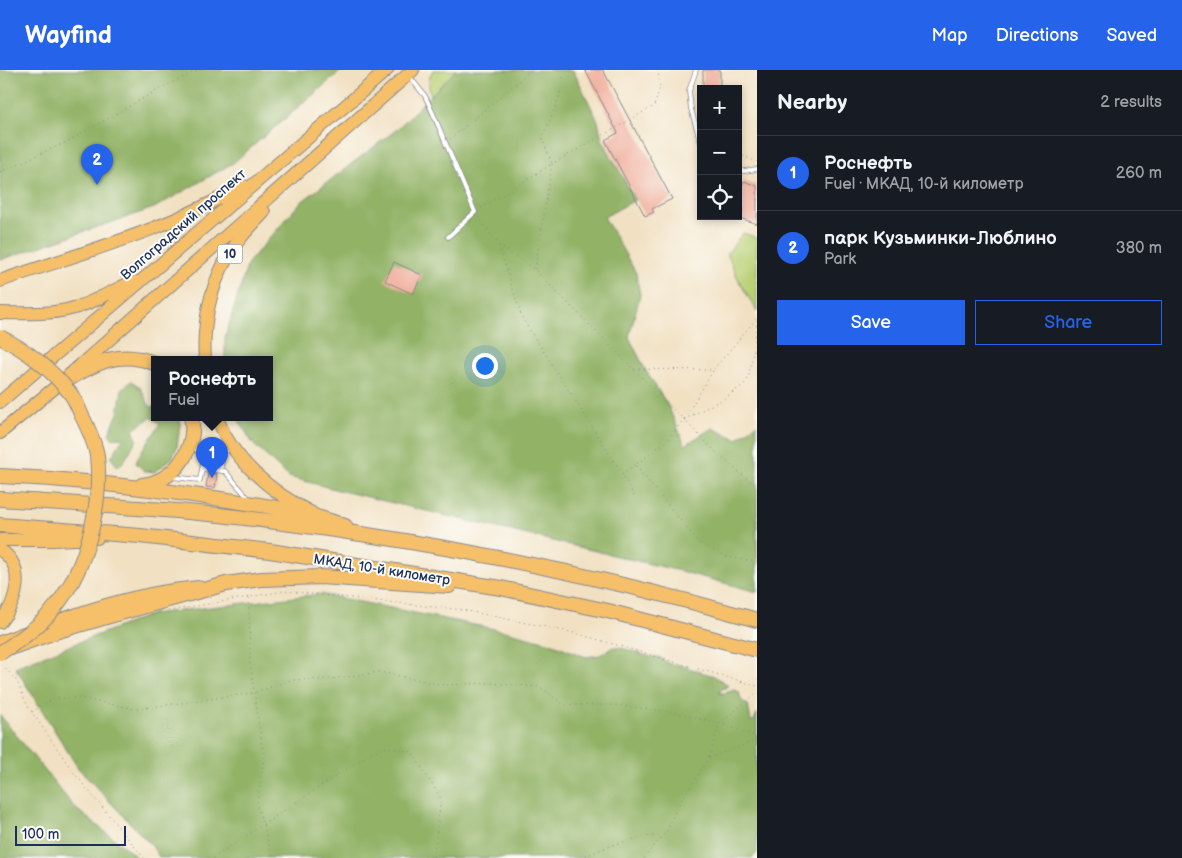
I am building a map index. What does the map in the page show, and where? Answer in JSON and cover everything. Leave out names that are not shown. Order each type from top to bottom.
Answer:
[{"type":"highway","points":[[0,337],[25,350],[48,368],[72,395],[97,454],[98,486],[94,517],[87,541],[78,569],[64,595],[46,618],[25,638],[0,652]]},
{"type":"highway","points":[[58,385],[93,365],[110,358],[125,356],[151,362]]},
{"type":"highway","points":[[131,486],[158,482],[175,470],[185,456],[190,442],[192,421]]},
{"type":"highway","points":[[0,476],[131,486],[253,503],[323,518],[354,530],[389,539]]},
{"type":"highway","points":[[0,499],[131,507],[269,520],[389,539],[506,559],[615,582],[757,620]]},
{"type":"highway","name":"МКАД, 10-й километр","points":[[0,525],[140,536],[270,551],[501,588],[608,610],[757,650]]},
{"type":"highway","points":[[0,652],[58,631],[120,613],[226,584],[262,579],[321,576],[431,586],[501,588]]},
{"type":"main road","name":"Волгоградский проспект","points":[[0,402],[387,70]]},
{"type":"main road","points":[[0,433],[58,385],[411,72]]},
{"type":"main road","points":[[0,281],[137,234],[229,194],[275,166]]},
{"type":"main road","name":"10","points":[[204,356],[206,316],[224,263],[238,241],[302,169]]},
{"type":"main road","points":[[0,313],[72,309],[96,300],[146,276]]},
{"type":"main road","points":[[219,421],[231,444],[270,488],[295,504],[323,518]]},
{"type":"main road","points":[[0,540],[53,540],[140,536]]},
{"type":"main road","points":[[0,550],[9,558],[17,580],[17,590],[13,601],[8,612],[0,622]]},
{"type":"main road","points":[[0,642],[57,620],[116,602],[170,590],[226,584]]},
{"type":"lane","points":[[696,70],[689,91],[691,109],[697,130]]},
{"type":"lane","points":[[411,72],[425,96],[474,212],[448,237]]},
{"type":"lane","points":[[742,171],[757,169]]},
{"type":"lane","points":[[167,476],[200,480],[204,458],[190,442]]},
{"type":"lane","points":[[221,471],[222,457],[231,444]]},
{"type":"lane","points":[[202,469],[225,471],[253,503]]},
{"type":"path","points":[[0,172],[69,141],[163,87],[199,70]]},
{"type":"path","points":[[446,143],[532,70]]},
{"type":"path","points":[[535,270],[552,164],[542,138],[558,100],[564,80],[563,70]]},
{"type":"path","points":[[658,70],[660,88],[654,106],[552,164],[474,212],[499,245],[535,270],[683,420],[720,456],[757,487]]},
{"type":"path","points":[[742,156],[757,162]]},
{"type":"path","points":[[499,245],[522,318],[622,473],[634,496]]},
{"type":"path","points":[[622,473],[667,441],[683,420],[713,370],[757,319]]},
{"type":"path","points":[[683,420],[723,399],[742,386],[748,379],[754,350],[757,319]]},
{"type":"path","points":[[633,369],[713,370]]},
{"type":"path","points":[[635,465],[699,543],[727,557],[757,562]]},
{"type":"path","points":[[161,613],[284,591],[464,610],[575,633],[757,686]]},
{"type":"path","points":[[248,597],[250,664],[264,758],[257,805],[273,858]]},
{"type":"path","points":[[0,662],[17,681],[32,712],[74,773],[144,858]]},
{"type":"path","points":[[32,712],[55,698],[86,700],[136,708],[254,694],[290,680],[331,679],[379,672],[444,685],[489,683],[540,687],[564,705],[614,705],[672,712],[720,723],[757,738]]},
{"type":"path","points":[[644,858],[667,831],[677,807],[709,758],[720,723],[757,693]]},
{"type":"path","points":[[709,758],[757,738]]},
{"type":"path","points":[[214,858],[372,752],[387,747],[412,752],[442,800],[433,858]]},
{"type":"path","points":[[581,858],[604,847],[642,836],[663,835]]},
{"type":"green space","points":[[0,70],[342,70],[233,163],[154,208],[0,260]]},
{"type":"green space","points":[[433,70],[456,70],[431,95],[429,82]]},
{"type":"green space","points":[[456,70],[573,70],[598,121],[602,139],[635,200],[604,217],[636,273],[640,295],[629,337],[645,369],[668,406],[685,445],[712,428],[737,439],[757,424],[757,592],[684,572],[289,477],[253,444],[239,421],[273,421],[273,356],[225,356],[225,337],[248,263],[300,203],[396,130]]},
{"type":"green space","points":[[743,233],[757,238],[757,311],[740,283],[727,254]]},
{"type":"green space","points":[[131,381],[140,387],[151,407],[151,417],[133,430],[137,440],[118,467],[111,458],[123,438],[113,439],[109,434],[118,413],[122,389]]},
{"type":"green space","points":[[156,421],[180,421],[177,447],[172,458],[155,472],[144,471],[136,463],[160,424]]},
{"type":"green space","points":[[321,594],[509,632],[548,642],[586,657],[600,655],[613,647],[622,648],[651,657],[659,657],[669,664],[679,665],[714,676],[727,684],[727,687],[720,690],[720,693],[734,690],[739,692],[741,700],[748,705],[751,721],[754,721],[757,713],[757,853],[752,858],[160,858],[152,846],[78,768],[15,667],[152,614]]},
{"type":"green space","points":[[0,715],[75,808],[136,858],[0,858]]},
{"type":"building","points":[[585,70],[603,70],[672,199],[652,209],[654,212],[645,216],[605,140],[618,133]]},
{"type":"building","points":[[703,70],[720,70],[720,85],[703,85]]},
{"type":"building","points":[[744,181],[757,186],[757,224],[742,219],[742,186]]},
{"type":"building","points":[[394,262],[422,275],[413,294],[385,281]]},
{"type":"building","points":[[208,473],[217,474],[215,488],[206,487]]},
{"type":"place","name":"парк Кузьминки-Люблино","points":[[97,185]]},
{"type":"place","name":"Роснефть","points":[[212,478]]}]
